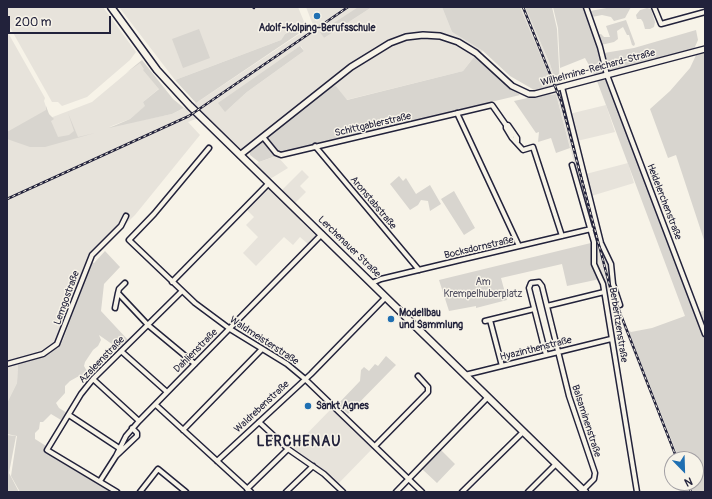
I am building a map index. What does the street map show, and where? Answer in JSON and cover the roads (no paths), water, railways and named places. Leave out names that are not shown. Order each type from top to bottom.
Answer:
[{"type":"main road","name":"Lerchenauer Straße","points":[[111,7],[173,88],[584,491]]},
{"type":"street","name":"Heidelerchenstraße","points":[[586,7],[608,75],[705,334]]},
{"type":"street","points":[[654,7],[659,22],[663,24],[705,12]]},
{"type":"street","name":"Wilhelmine-Reichard-Straße","points":[[240,155],[351,67],[384,46],[406,37],[423,35],[440,36],[458,42],[476,53],[512,86],[524,93],[535,94],[705,49]]},
{"type":"street","name":"Berberitzenstraße","points":[[562,87],[601,243],[610,264],[613,284],[620,305]]},
{"type":"street","name":"Schittgablerstraße","points":[[263,138],[278,154],[492,105],[506,125],[506,130],[523,150],[533,147],[562,236]]},
{"type":"street","points":[[457,113],[519,246]]},
{"type":"street","name":"Aronstabstraße","points":[[315,146],[419,270]]},
{"type":"street","name":"Waldmeisterstraße","points":[[209,148],[154,214],[129,240],[182,291],[230,329],[287,364],[306,379],[422,492]]},
{"type":"street","name":"Berberitzenstraße","points":[[572,165],[594,242],[593,258],[603,284],[637,492]]},
{"type":"street","points":[[172,282],[269,183]]},
{"type":"street","name":"Lemgostraße","points":[[7,364],[43,354],[57,344],[92,255],[121,226],[126,216]]},
{"type":"street","name":"Bocksdornstraße","points":[[372,283],[419,270],[591,229]]},
{"type":"street","name":"Dahlienstraße","points":[[100,481],[116,456],[119,448],[139,420],[156,405],[322,234]]},
{"type":"street","points":[[115,308],[119,289],[125,283]]},
{"type":"street","points":[[546,355],[529,284],[541,283],[558,352]]},
{"type":"street","name":"Azaleenstraße","points":[[100,481],[47,450],[93,379],[182,291]]},
{"type":"street","points":[[547,306],[604,292]]},
{"type":"street","points":[[118,293],[148,325],[195,364]]},
{"type":"street","name":"Waldrebenstraße","points":[[217,461],[306,379],[386,297]]},
{"type":"street","points":[[502,366],[488,320],[534,309]]},
{"type":"street","name":"Hyazinthenstraße","points":[[465,374],[611,339]]},
{"type":"street","points":[[183,430],[262,349]]},
{"type":"street","points":[[121,351],[167,392]]},
{"type":"street","name":"Balsaminenstraße","points":[[558,352],[569,396],[595,473],[594,479],[584,491]]},
{"type":"street","points":[[375,446],[428,392],[428,387],[418,376]]},
{"type":"street","points":[[93,379],[139,420]]},
{"type":"street","points":[[396,492],[488,397]]},
{"type":"street","points":[[156,405],[249,490],[288,449]]},
{"type":"street","points":[[69,415],[119,448]]},
{"type":"street","points":[[259,422],[288,449],[313,466],[343,492]]},
{"type":"street","name":"Dahlienstraße","points":[[116,456],[138,434],[132,428]]},
{"type":"street","points":[[462,492],[523,432]]},
{"type":"street","points":[[528,492],[556,464]]},
{"type":"street","points":[[286,492],[313,466]]},
{"type":"street","points":[[140,492],[158,469],[186,492]]},
{"type":"street","points":[[100,481],[117,492]]},
{"type":"railway","points":[[7,199],[189,116],[348,7]]},
{"type":"railway","points":[[523,7],[561,101],[610,287],[674,451]]},
{"type":"place","name":"Adolf-Kolping-Berufsschule","points":[[317,16]]},
{"type":"place","name":"Modellbau und Sammlung","points":[[391,319]]},
{"type":"place","name":"Sankt Agnes","points":[[308,406]]},
{"type":"district","name":"LERCHENAU","points":[[299,442]]},
{"type":"park label","name":"Am Krempelhuberplatz","points":[[483,288]]}]
